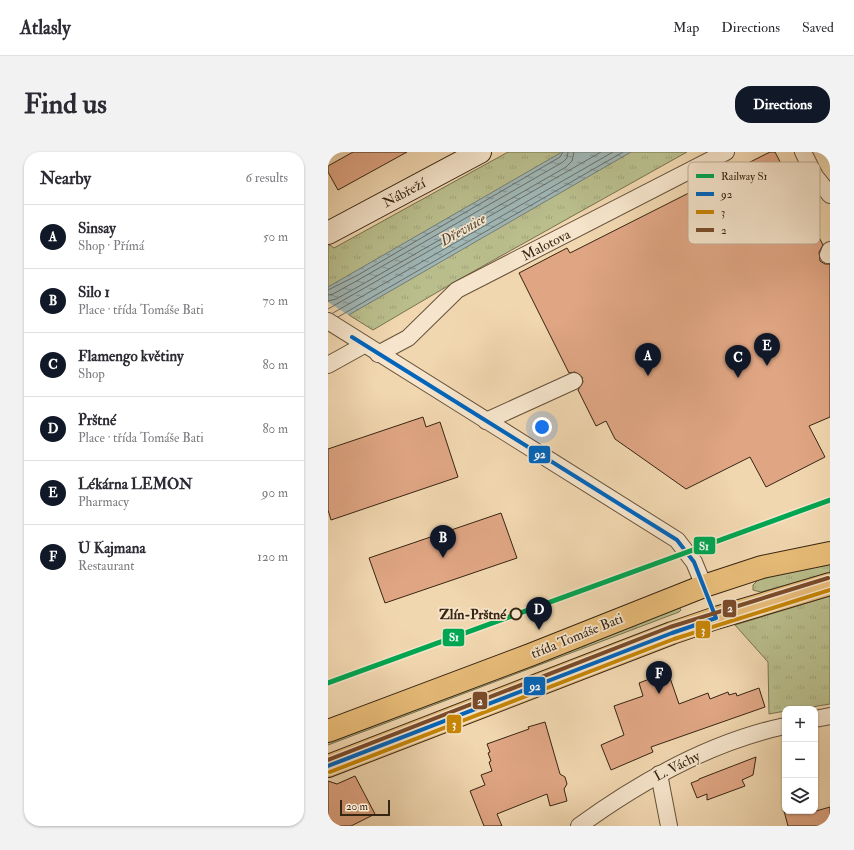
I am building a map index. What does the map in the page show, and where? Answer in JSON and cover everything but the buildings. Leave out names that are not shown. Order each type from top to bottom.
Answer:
[{"type":"main road","name":"třída Tomáše Bati","points":[[328,732],[704,586],[762,567],[830,553]]},
{"type":"main road","points":[[328,766],[672,633],[716,618],[830,584]]},
{"type":"main road","points":[[704,586],[716,618]]},
{"type":"street","name":"Nábřeží","points":[[328,233],[480,152]]},
{"type":"street","name":"Malotova","points":[[707,162],[726,152]]},
{"type":"street","points":[[803,152],[808,162]]},
{"type":"street","name":"Malotova","points":[[378,354],[408,338],[457,290],[688,171]]},
{"type":"street","points":[[820,184],[829,199]]},
{"type":"street","points":[[328,321],[378,354],[676,540],[694,562],[704,586]]},
{"type":"street","points":[[328,365],[364,345]]},
{"type":"street","points":[[486,421],[574,381]]},
{"type":"street","points":[[818,718],[830,716]]},
{"type":"street","name":"L. Váchy","points":[[579,826],[601,810],[659,774],[706,751],[768,729],[782,727]]},
{"type":"street","points":[[659,774],[669,826]]},
{"type":"green space","points":[[508,152],[687,152],[458,280],[373,330],[328,302],[328,246],[330,245],[334,248]]},
{"type":"green space","points":[[830,562],[830,573],[761,592],[753,590],[753,585],[760,578]]},
{"type":"green space","points":[[830,596],[830,704],[818,706],[782,706],[782,712],[769,714],[768,662],[735,625]]},
{"type":"green space","points":[[679,607],[681,610],[679,612],[328,745],[328,742]]},
{"type":"water","name":"Dřevnice","points":[[562,152],[631,152],[328,327],[328,287]]},
{"type":"pier","points":[[328,302],[350,316],[328,329]]},
{"type":"rail line","name":"S1","points":[[328,683],[830,500]]},
{"type":"transit line","name":"92","points":[[328,766],[672,633],[716,618],[694,562],[677,540],[352,337]]},
{"type":"transit line","name":"2","points":[[328,760],[670,627],[828,578]]},
{"type":"transit line","name":"3","points":[[330,772],[674,639],[830,590]]},
{"type":"place","name":"Lékárna LEMON","points":[[767,366]]},
{"type":"place","name":"Sinsay","points":[[648,376]]},
{"type":"place","name":"Flamengo květiny","points":[[738,378]]},
{"type":"place","name":"Silo 1","points":[[443,558]]},
{"type":"place","name":"Zlín-Prštné","points":[[516,614]]},
{"type":"place","name":"Prštné","points":[[539,630]]},
{"type":"place","name":"U Kajmana","points":[[659,694]]}]
